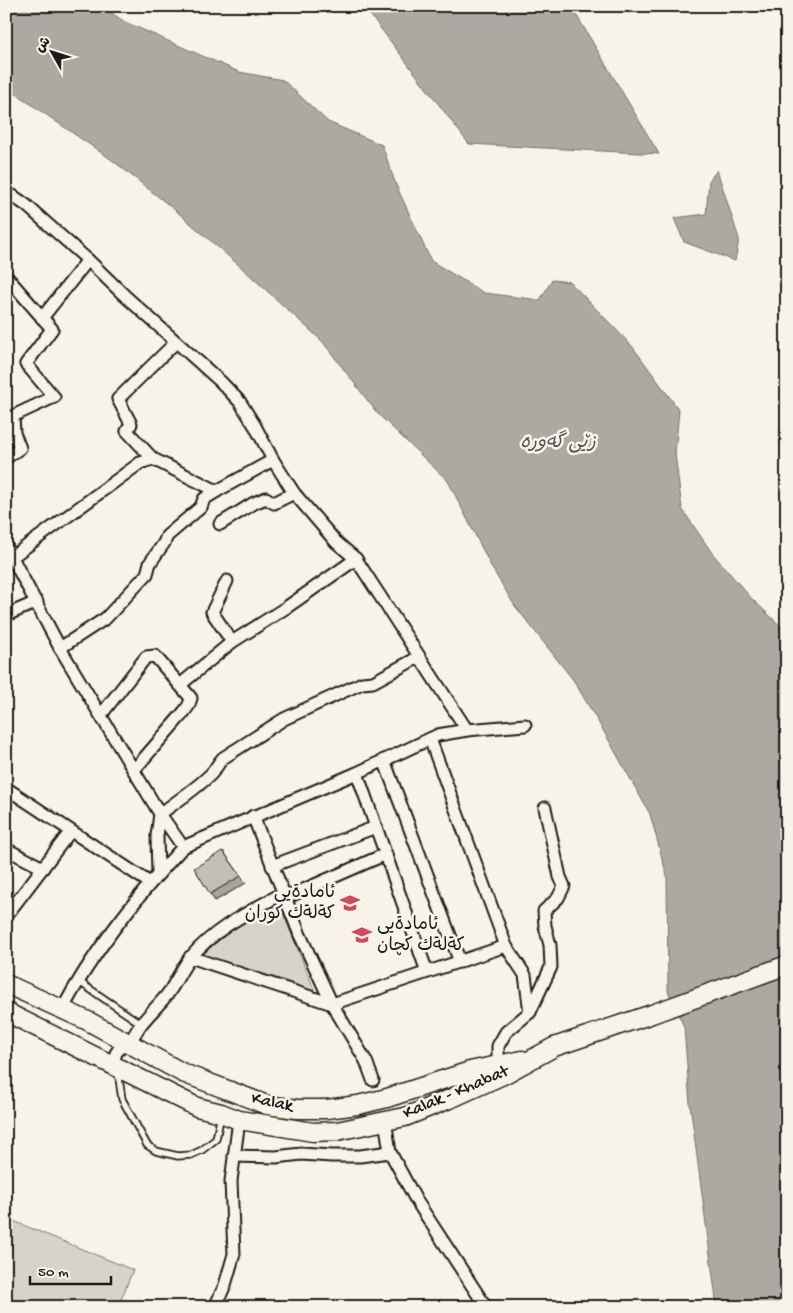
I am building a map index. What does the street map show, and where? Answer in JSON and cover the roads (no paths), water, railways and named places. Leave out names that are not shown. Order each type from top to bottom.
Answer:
[{"type":"main road","name":"Kalak - Khabat","points":[[6,1012],[197,1107],[239,1120],[313,1132],[337,1131],[405,1117],[520,1067],[554,1047],[787,965]]},
{"type":"main road","name":"Kalak","points":[[6,984],[88,1021],[183,1073],[267,1105],[297,1109],[327,1109],[358,1105],[387,1098],[470,1071],[529,1059],[554,1047]]},
{"type":"main road","points":[[71,1045],[77,1046],[87,1039],[89,1035],[87,1030],[88,1021]]},
{"type":"street","points":[[6,196],[13,196],[26,205],[88,260],[240,402],[294,493],[336,542],[356,559],[467,730]]},
{"type":"street","points":[[42,318],[88,260]]},
{"type":"street","points":[[6,276],[52,329],[26,364],[54,398],[10,417],[20,448],[6,458]]},
{"type":"street","points":[[176,342],[118,399],[131,424],[127,431],[153,459],[217,491]]},
{"type":"street","points":[[12,557],[140,463],[153,459]]},
{"type":"street","points":[[60,648],[106,618],[147,574],[150,563],[167,536],[201,507],[204,498],[273,460]]},
{"type":"street","points":[[220,524],[254,503],[266,498],[274,503],[294,493]]},
{"type":"street","points":[[6,546],[60,648],[160,814],[183,847]]},
{"type":"street","points":[[180,685],[232,642],[287,607],[356,559]]},
{"type":"street","points":[[227,581],[212,612],[232,642]]},
{"type":"street","points":[[8,612],[37,602]]},
{"type":"street","points":[[101,715],[146,657],[156,656],[191,698],[189,706],[134,770]]},
{"type":"street","points":[[158,873],[157,836],[160,814],[213,772],[223,758],[284,719],[362,683],[374,682],[419,657]]},
{"type":"street","points":[[62,1010],[78,981],[130,906],[183,847],[357,773],[438,735],[467,730],[524,725]]},
{"type":"street","points":[[430,739],[506,946],[525,975],[530,1012]]},
{"type":"street","points":[[384,760],[460,962]]},
{"type":"street","points":[[357,773],[427,972]]},
{"type":"street","points":[[6,788],[150,883]]},
{"type":"street","points":[[498,1064],[498,1046],[506,1032],[530,1012],[551,966],[550,945],[545,926],[544,911],[558,898],[564,886],[560,877],[545,808]]},
{"type":"street","points":[[253,816],[284,896],[332,1004],[366,1061],[372,1080]]},
{"type":"street","points":[[272,866],[376,827]]},
{"type":"street","points":[[6,916],[70,832]]},
{"type":"street","points":[[6,849],[43,868]]},
{"type":"street","points":[[118,1068],[114,1065],[114,1059],[119,1047],[130,1045],[140,1023],[154,1011],[173,987],[190,957],[217,932],[284,896],[386,854]]},
{"type":"street","points":[[190,957],[332,1004],[506,946]]},
{"type":"street","points":[[214,1307],[225,1284],[234,1254],[231,1181],[239,1120]]},
{"type":"street","points":[[385,1120],[390,1152],[416,1200],[486,1307]]},
{"type":"street","points":[[234,1156],[276,1157],[302,1154],[360,1156],[390,1152]]},
{"type":"lane","points":[[78,981],[140,1023]]},
{"type":"lane","points":[[118,1068],[122,1099],[147,1145],[156,1151],[178,1156],[190,1155],[202,1150],[216,1139],[221,1113]]},
{"type":"water","name":"زێی گەورە","points":[[6,6],[101,6],[125,22],[239,72],[283,80],[328,122],[382,145],[396,185],[431,261],[484,293],[540,300],[552,280],[570,282],[632,346],[679,410],[675,454],[682,509],[712,553],[751,598],[787,632],[787,1307],[717,1307],[690,1104],[684,1027],[668,991],[667,876],[650,814],[574,681],[515,606],[493,570],[448,481],[378,414],[322,341],[175,210],[112,160],[6,87]]},
{"type":"water","points":[[366,6],[571,6],[659,154],[469,144],[365,8]]},
{"type":"water","points":[[717,170],[739,239],[735,261],[684,242],[674,218],[706,214],[709,181]]},
{"type":"place","name":"ئامادةيى كةلةك كوران","points":[[350,903]]},
{"type":"place","name":"ئامادةيى كةلةك كچان","points":[[362,935]]}]
